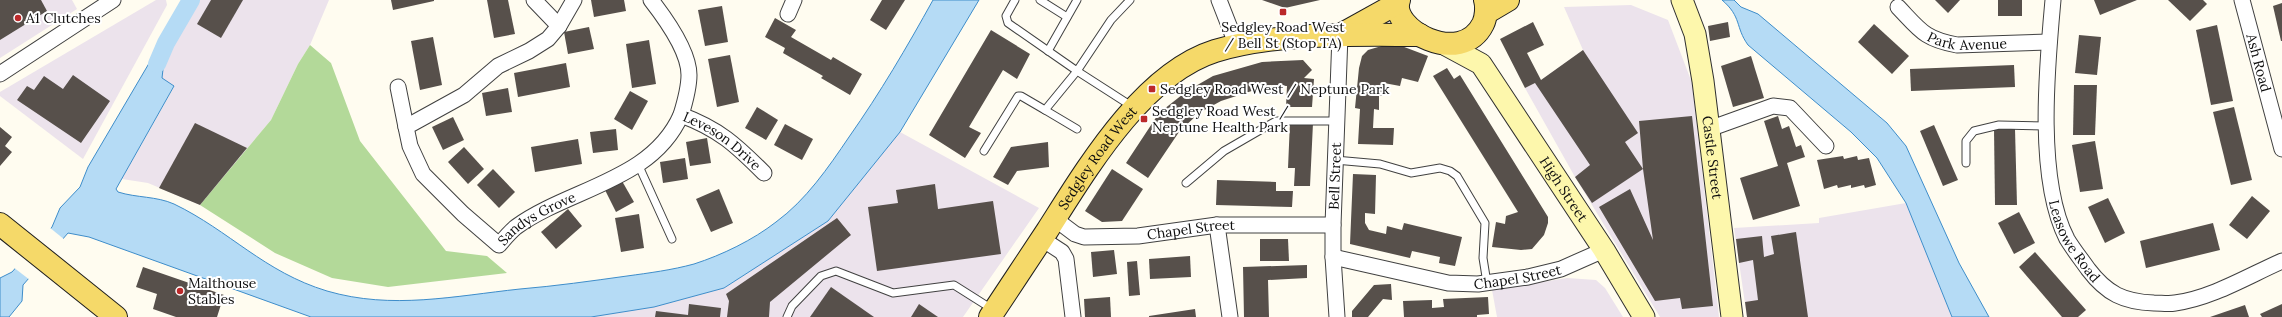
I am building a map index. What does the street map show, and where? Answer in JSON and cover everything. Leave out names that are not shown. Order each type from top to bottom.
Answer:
[{"type":"main road","points":[[1399,2],[1402,17],[1407,26],[1420,35],[1444,44],[1469,41],[1483,15],[1508,0]]},
{"type":"main road","name":"Castle Street","points":[[1682,0],[1695,34],[1709,129],[1732,317]]},
{"type":"main road","name":"Sedgley Road West","points":[[1340,35],[1399,2]]},
{"type":"main road","name":"High Street","points":[[1481,64],[1483,15]]},
{"type":"main road","name":"Sedgley Road West","points":[[992,314],[1092,160],[1135,108],[1160,84],[1182,68],[1214,52],[1237,46],[1340,35],[1420,35]]},
{"type":"main road","name":"High Street","points":[[1444,44],[1481,64],[1604,250],[1644,317]]},
{"type":"main road","points":[[0,224],[116,317]]},
{"type":"street","points":[[0,74],[96,4],[113,0]]},
{"type":"street","points":[[534,0],[559,26]]},
{"type":"street","points":[[398,87],[406,127],[464,95],[498,66],[529,51],[548,38],[559,26],[574,0]]},
{"type":"street","name":"Leveson Drive","points":[[651,0],[668,22],[681,47],[689,74],[681,115],[705,124],[731,141],[764,173]]},
{"type":"street","points":[[788,14],[794,0]]},
{"type":"street","points":[[1219,0],[1237,46]]},
{"type":"street","name":"Leasowe Road","points":[[2053,0],[2049,42],[2047,126],[2047,155],[2051,185],[2067,238],[2096,280],[2110,291],[2132,302],[2175,303],[2214,292],[2282,261]]},
{"type":"street","name":"Ash Road","points":[[2242,0],[2282,149]]},
{"type":"street","name":"Park Avenue","points":[[1898,6],[1928,37],[1944,42],[1957,45],[2049,42]]},
{"type":"street","name":"Bell Street","points":[[1338,317],[1332,256],[1340,35]]},
{"type":"street","points":[[1709,129],[1773,106],[1790,108],[1826,146]]},
{"type":"street","name":"Sandys Grove","points":[[406,127],[410,146],[423,174],[463,214],[499,245],[515,228],[540,213],[605,184],[653,154],[675,130],[681,115]]},
{"type":"street","name":"Chapel Street","points":[[1055,219],[1075,234],[1084,237],[1138,236],[1217,225],[1333,226]]},
{"type":"street","points":[[1217,225],[1230,317]]},
{"type":"street","points":[[1042,239],[1062,252],[1066,259],[1073,317]]},
{"type":"street","name":"Chapel Street","points":[[1332,256],[1448,283],[1486,283],[1528,277],[1562,269],[1604,250]]},
{"type":"lane","points":[[1015,0],[1006,16],[1008,24],[1135,108]]},
{"type":"lane","points":[[1040,0],[1067,17]]},
{"type":"lane","points":[[1048,51],[1077,0]]},
{"type":"lane","points":[[1045,110],[1077,71],[1111,20],[1130,0]]},
{"type":"lane","points":[[984,151],[1018,96],[1021,96],[1077,129]]},
{"type":"lane","points":[[1186,183],[1224,151],[1276,121],[1336,121]]},
{"type":"lane","points":[[1966,163],[1966,141],[1974,131],[1999,125],[2047,126]]},
{"type":"lane","points":[[1335,160],[1380,164],[1411,173],[1440,168],[1450,171],[1457,176],[1485,223],[1483,258],[1486,283]]},
{"type":"lane","points":[[638,164],[672,239]]},
{"type":"lane","points":[[787,317],[792,306],[821,276],[836,271],[893,293],[954,285],[992,314]]},
{"type":"shaded area","points":[[0,0],[72,0],[77,9],[0,58]]},
{"type":"shaded area","points":[[156,0],[166,0],[167,5],[83,159],[0,96],[0,92]]},
{"type":"shaded area","points":[[196,0],[329,0],[310,45],[298,64],[271,120],[200,205],[148,183],[122,179],[174,87],[162,78],[164,56]]},
{"type":"shaded area","points":[[1631,5],[1668,20],[1692,83],[1719,317],[1660,317],[1575,177],[1525,88],[1541,80],[1583,50],[1564,7]]},
{"type":"shaded area","points":[[900,132],[1039,208],[963,317],[591,317],[654,307],[724,288],[828,221]]},
{"type":"shaded area","points":[[1906,203],[1952,317],[1747,317],[1734,228],[1819,223],[1819,218]]},
{"type":"shaded area","points":[[1567,278],[1596,280],[1605,288],[1623,317],[1497,317],[1492,290]]},
{"type":"green space","points":[[310,45],[331,63],[360,141],[446,251],[487,256],[507,273],[388,287],[332,278],[275,253],[200,205],[271,120],[298,64]]},
{"type":"water","points":[[933,0],[979,0],[900,132],[828,221],[724,288],[654,307],[591,317],[311,317],[89,237],[68,233],[23,285],[22,301],[9,317],[0,317],[0,278],[12,272],[52,227],[60,208],[80,187],[88,167],[158,48],[166,43],[162,78],[174,86],[116,189],[118,192],[167,201],[174,204],[213,226],[284,273],[327,291],[351,297],[375,300],[423,300],[560,285],[669,270],[705,260],[726,252],[747,241],[767,229],[787,213],[807,194],[825,172],[882,87]]},
{"type":"water","points":[[1722,0],[1734,0],[1741,7],[1758,14],[1887,123],[1906,146],[1959,263],[1989,317],[1952,317],[1906,203],[1877,158],[1851,132],[1748,45],[1741,33],[1736,17]]},
{"type":"pier","points":[[49,227],[65,240],[30,280],[13,267]]},
{"type":"building","name":"A1 Clutches","points":[[0,0],[41,0],[47,11],[0,40]]},
{"type":"building","points":[[211,0],[243,0],[221,38],[197,24]]},
{"type":"building","points":[[391,0],[434,0],[434,1],[393,10]]},
{"type":"building","points":[[487,0],[508,0],[515,34],[494,38]]},
{"type":"building","points":[[591,0],[624,0],[626,11],[594,17]]},
{"type":"building","points":[[882,0],[905,0],[886,30],[870,20]]},
{"type":"building","points":[[1262,0],[1320,0],[1285,8]]},
{"type":"building","points":[[1935,0],[1960,0],[1948,13]]},
{"type":"building","points":[[1998,0],[2022,0],[2022,16],[1998,16]]},
{"type":"building","points":[[2094,0],[2137,0],[2100,15]]},
{"type":"building","points":[[2168,0],[2203,0],[2207,4],[2190,21]]},
{"type":"building","points":[[2282,3],[2282,41],[2281,41],[2273,6]]},
{"type":"building","points":[[722,6],[728,42],[705,46],[698,10]]},
{"type":"building","points":[[775,18],[796,30],[791,37],[831,60],[833,57],[862,74],[850,95],[821,78],[823,76],[783,53],[785,48],[765,37]]},
{"type":"building","points":[[1533,22],[1544,45],[1527,53],[1541,80],[1583,50],[1638,133],[1625,142],[1643,169],[1592,203],[1575,177],[1590,165],[1535,83],[1525,88],[1500,39]]},
{"type":"building","points":[[1728,22],[1730,37],[1710,41],[1708,26]]},
{"type":"building","points":[[1874,24],[1909,56],[1892,74],[1858,42]]},
{"type":"building","points":[[2217,25],[2233,101],[2211,105],[2196,30]]},
{"type":"building","points":[[589,27],[594,49],[568,54],[564,32]]},
{"type":"building","points":[[991,30],[1030,54],[1017,79],[1003,70],[969,127],[981,133],[965,158],[929,135]]},
{"type":"building","points":[[2079,35],[2101,37],[2097,75],[2075,73]]},
{"type":"building","points":[[433,37],[442,85],[420,90],[411,41]]},
{"type":"building","points":[[649,40],[656,84],[632,88],[626,44]]},
{"type":"building","points":[[1385,45],[1399,45],[1428,56],[1418,82],[1402,78],[1400,86],[1384,83],[1384,96],[1379,96],[1379,110],[1374,109],[1373,128],[1394,128],[1393,145],[1358,144],[1360,109],[1355,108],[1359,68],[1362,56],[1368,50]]},
{"type":"building","points":[[730,55],[739,102],[717,107],[708,59]]},
{"type":"building","points":[[1751,56],[1764,98],[1733,107],[1721,66]]},
{"type":"building","points":[[1303,60],[1312,70],[1304,78],[1314,79],[1312,107],[1286,107],[1287,86],[1270,85],[1221,101],[1199,113],[1179,132],[1148,178],[1126,163],[1159,113],[1187,91],[1213,76],[1262,62]]},
{"type":"building","points":[[566,63],[570,87],[518,97],[514,73]]},
{"type":"building","points":[[2014,65],[2015,87],[1911,91],[1910,69]]},
{"type":"building","points":[[1447,68],[1454,79],[1460,75],[1548,217],[1548,223],[1544,235],[1532,249],[1521,250],[1492,247],[1496,222],[1505,224],[1506,216],[1518,212],[1433,76]]},
{"type":"building","points":[[73,75],[110,101],[81,143],[17,100],[27,86],[34,90],[44,76],[63,89]]},
{"type":"building","points":[[2074,85],[2097,85],[2095,135],[2073,135]]},
{"type":"building","points":[[508,88],[512,112],[486,116],[482,93]]},
{"type":"building","points":[[630,91],[648,101],[632,130],[614,119]]},
{"type":"building","points":[[757,107],[778,120],[766,140],[745,128]]},
{"type":"building","points":[[2234,107],[2252,180],[2231,185],[2213,112]]},
{"type":"building","points":[[1692,116],[1713,306],[1682,309],[1680,298],[1655,301],[1599,207],[1630,189],[1653,240],[1643,169],[1639,121]]},
{"type":"building","points":[[1778,116],[1782,129],[1789,126],[1796,147],[1801,145],[1805,157],[1787,163],[1800,206],[1753,220],[1740,178],[1778,166],[1764,121]]},
{"type":"building","points":[[453,117],[464,140],[443,150],[432,127]]},
{"type":"building","points":[[1290,122],[1313,123],[1310,186],[1294,186],[1295,168],[1288,168]]},
{"type":"building","points":[[195,123],[247,148],[200,205],[159,188]]},
{"type":"building","points":[[785,124],[813,139],[802,160],[774,145]]},
{"type":"building","points":[[1934,125],[1958,180],[1943,186],[1920,131]]},
{"type":"building","points":[[0,127],[12,137],[5,146],[12,152],[0,166]]},
{"type":"building","points":[[616,129],[618,150],[593,153],[590,132]]},
{"type":"building","points":[[1994,129],[2015,129],[2017,205],[1995,205]]},
{"type":"building","points":[[707,138],[711,163],[690,166],[686,142]]},
{"type":"building","points":[[578,139],[582,164],[535,172],[531,147]]},
{"type":"building","points":[[2095,141],[2103,189],[2080,192],[2072,145]]},
{"type":"building","points":[[1048,142],[1049,167],[1017,171],[1008,185],[993,177],[1011,147]]},
{"type":"building","points":[[464,147],[484,169],[468,184],[448,162]]},
{"type":"building","points":[[1843,156],[1844,159],[1857,156],[1858,160],[1869,158],[1876,185],[1865,188],[1864,185],[1851,188],[1851,185],[1838,188],[1837,185],[1824,189],[1817,160]]},
{"type":"building","points":[[685,158],[688,179],[663,183],[660,162]]},
{"type":"building","points":[[493,169],[515,192],[499,208],[477,185]]},
{"type":"building","points":[[1112,169],[1143,189],[1122,221],[1102,222],[1085,211]]},
{"type":"building","points":[[1353,174],[1376,175],[1375,214],[1365,213],[1365,223],[1369,230],[1386,234],[1387,226],[1402,230],[1404,223],[1462,237],[1455,266],[1439,263],[1440,257],[1412,251],[1410,258],[1350,244]]},
{"type":"building","points":[[1217,180],[1276,182],[1276,191],[1293,191],[1292,207],[1216,205]]},
{"type":"building","points":[[622,181],[634,202],[616,212],[605,190]]},
{"type":"building","points":[[935,184],[938,209],[993,201],[1001,254],[877,271],[868,207],[898,203],[896,190]]},
{"type":"building","points":[[719,189],[733,223],[711,232],[696,199]]},
{"type":"building","points":[[2252,196],[2270,211],[2247,239],[2229,225]]},
{"type":"building","points":[[2108,198],[2125,233],[2105,243],[2088,207]]},
{"type":"building","points":[[568,209],[582,226],[556,249],[541,232]]},
{"type":"building","points":[[2019,212],[2035,243],[2014,254],[1998,223]]},
{"type":"building","points":[[639,214],[644,248],[621,252],[615,218]]},
{"type":"building","points":[[837,218],[851,235],[770,302],[769,317],[727,317],[729,301],[726,294]]},
{"type":"building","points":[[2213,223],[2220,250],[2146,268],[2140,241]]},
{"type":"building","points":[[1796,232],[1808,317],[1747,317],[1745,302],[1758,300],[1753,260],[1739,263],[1736,239],[1762,236],[1764,257],[1774,254],[1771,236]]},
{"type":"building","points":[[1260,239],[1288,239],[1289,261],[1260,261]]},
{"type":"building","points":[[1114,250],[1117,274],[1093,277],[1091,252]]},
{"type":"building","points":[[2035,252],[2086,310],[2078,317],[2062,317],[2019,267]]},
{"type":"building","points":[[1190,256],[1191,277],[1150,279],[1149,259]]},
{"type":"building","points":[[1137,261],[1140,295],[1129,296],[1127,262]]},
{"type":"building","points":[[1307,265],[1307,278],[1268,280],[1269,317],[1244,317],[1243,267]]},
{"type":"building","name":"Malthouse Stables","points":[[143,267],[224,295],[217,317],[176,317],[153,309],[157,294],[136,287]]},
{"type":"building","points":[[1391,284],[1392,300],[1383,299],[1368,317],[1352,317],[1352,311],[1374,285]]},
{"type":"building","points":[[831,287],[874,317],[810,317]]},
{"type":"building","points":[[1110,297],[1111,317],[1085,317],[1084,299]]},
{"type":"building","points":[[1488,297],[1489,314],[1477,315],[1477,317],[1404,317],[1403,301],[1432,300],[1432,308],[1444,307],[1443,299]]},
{"type":"building","points":[[689,304],[721,308],[720,317],[655,317],[656,311],[688,315]]},
{"type":"building","points":[[919,304],[938,317],[911,317]]},
{"type":"building","points":[[2282,304],[2282,317],[2262,317],[2260,314]]},
{"type":"building","points":[[2245,305],[2249,317],[2210,317]]},
{"type":"building","points":[[1195,309],[1196,317],[1149,317],[1149,316]]},
{"type":"waterway","points":[[157,64],[166,43],[191,0]]},
{"type":"place","name":"Sedgley Road West / Bell St (Stop TA)","points":[[1283,12]]},
{"type":"place","name":"A1 Clutches","points":[[18,18]]},
{"type":"place","name":"Sedgley Road West / Neptune Park","points":[[1152,89]]},
{"type":"place","name":"Sedgley Road West / Neptune Health Park","points":[[1144,119]]},
{"type":"place","name":"Malthouse Stables","points":[[180,291]]}]
